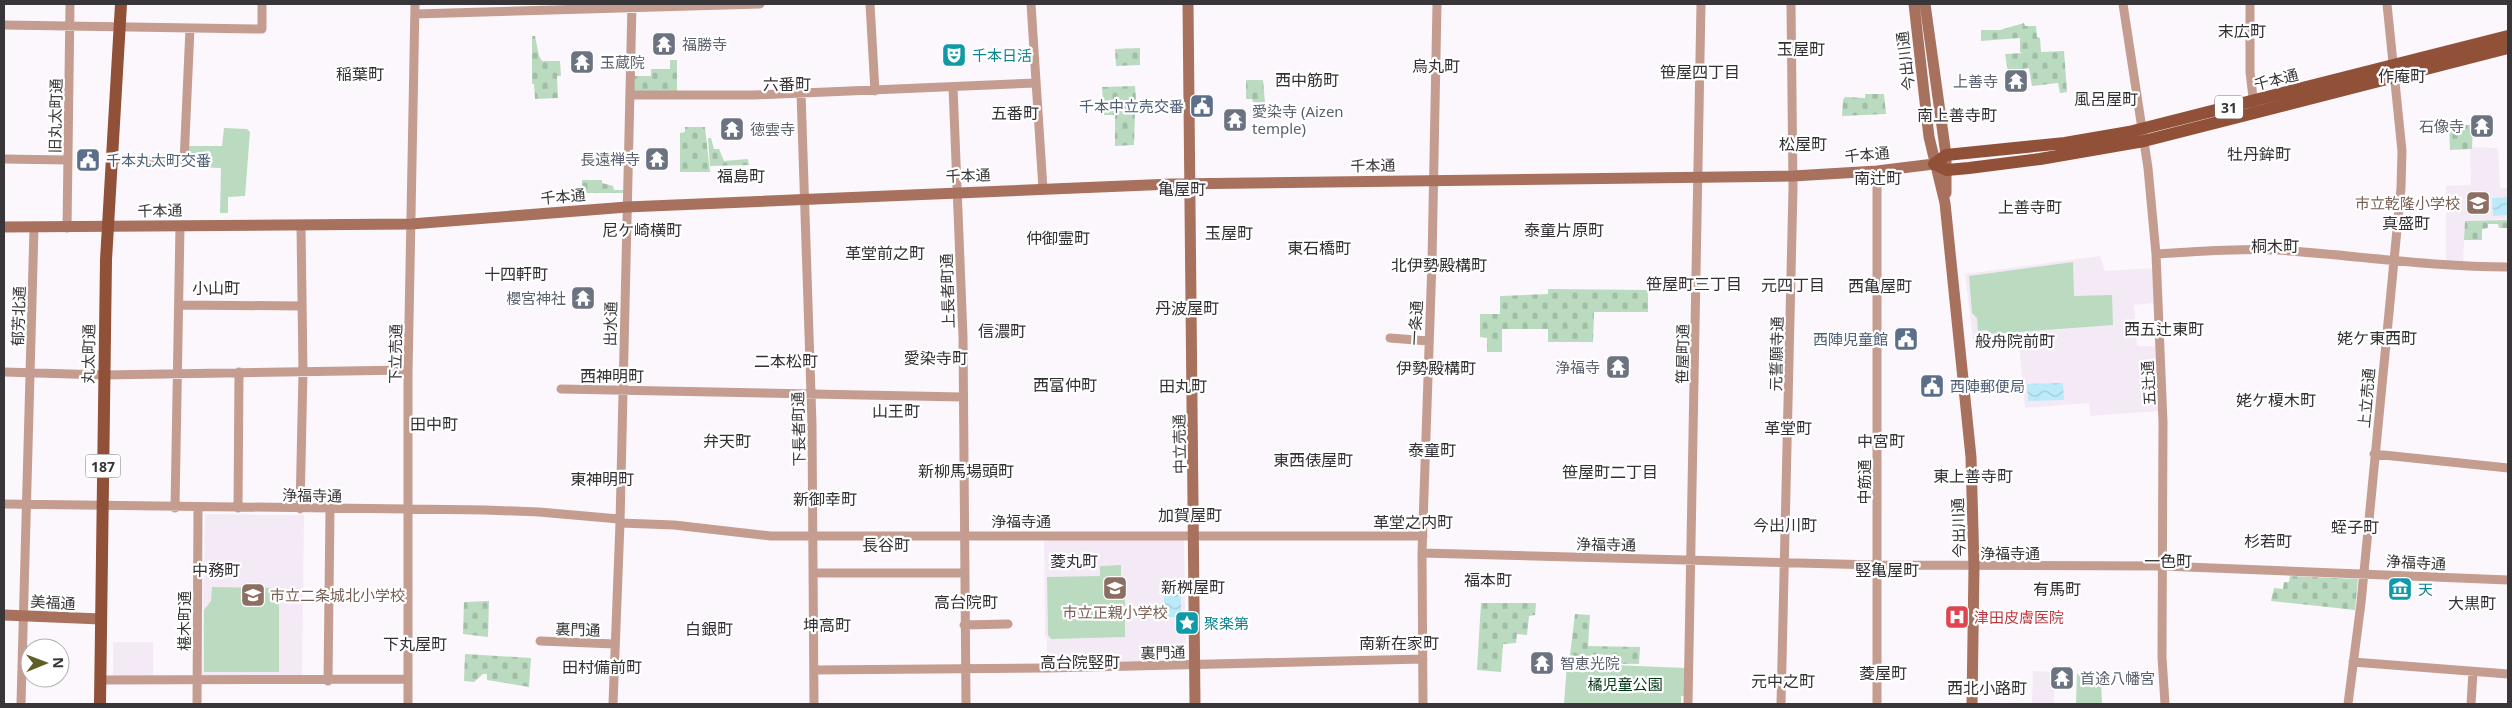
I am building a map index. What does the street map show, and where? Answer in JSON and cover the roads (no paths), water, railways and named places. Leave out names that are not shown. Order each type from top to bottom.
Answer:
[{"type":"main road","name":"丸太町通","points":[[100,704],[107,227],[113,159],[121,4]]},
{"type":"main road","name":"千本通","points":[[2394,72],[2508,36]]},
{"type":"main road","name":"千本通","points":[[1947,170],[2040,159],[2394,72],[2508,48]]},
{"type":"main road","name":"千本通","points":[[1934,164],[1946,155],[2143,135]]},
{"type":"main road","points":[[1934,164],[1947,170]]},
{"type":"street","name":"旧丸太町通","points":[[67,228],[70,4]]},
{"type":"street","points":[[4,25],[262,29],[262,4]]},
{"type":"street","name":"下立売通","points":[[408,704],[408,370],[415,4]]},
{"type":"street","points":[[415,14],[632,5],[760,4]]},
{"type":"street","points":[[870,4],[875,91]]},
{"type":"street","points":[[1031,4],[1043,189]]},
{"type":"street","name":"中立売通","points":[[1188,4],[1196,704]]},
{"type":"street","name":"一条通","points":[[1423,704],[1422,552],[1434,180],[1437,4]]},
{"type":"street","name":"笹屋町通","points":[[1688,704],[1701,4]]},
{"type":"street","name":"元誓願寺通","points":[[1781,704],[1793,176],[1791,4]]},
{"type":"street","name":"今出川通","points":[[1914,4],[1934,164],[1945,203]]},
{"type":"street","name":"今出川通","points":[[1925,4],[1946,155],[1945,203],[1971,457],[1974,567],[1972,704]]},
{"type":"street","name":"五辻通","points":[[2123,4],[2143,135],[2156,254],[2163,422],[2162,566],[2165,704]]},
{"type":"street","points":[[2250,4],[2254,107]]},
{"type":"street","name":"上立売通","points":[[2348,704],[2363,574],[2401,188],[2402,151],[2387,4]]},
{"type":"street","name":"出水通","points":[[613,704],[632,5]]},
{"type":"street","points":[[113,159],[184,162],[190,28]]},
{"type":"street","points":[[630,95],[875,91],[1036,83]]},
{"type":"street","name":"上長者町通","points":[[954,87],[963,397],[966,704]]},
{"type":"street","name":"下長者町通","points":[[801,93],[811,394],[814,704]]},
{"type":"street","points":[[4,159],[68,160]]},
{"type":"street","name":"千本通","points":[[4,227],[411,224],[627,207],[805,198],[1191,184],[1793,176],[1878,171],[1934,164]]},
{"type":"street","name":"中筋通","points":[[1877,704],[1878,171]]},
{"type":"street","points":[[175,508],[179,372],[180,226]]},
{"type":"street","points":[[300,509],[303,371],[301,226]]},
{"type":"street","name":"郁芳北通","points":[[21,704],[34,228]]},
{"type":"street","points":[[2156,254],[2216,250],[2275,250],[2394,259],[2466,267],[2508,267]]},
{"type":"street","points":[[179,305],[302,306]]},
{"type":"street","points":[[1390,338],[1428,341]]},
{"type":"street","points":[[4,372],[104,375],[179,372],[408,370]]},
{"type":"street","points":[[238,508],[239,372]]},
{"type":"street","points":[[561,390],[963,397]]},
{"type":"street","points":[[2374,454],[2508,468]]},
{"type":"street","name":"浄福寺通","points":[[4,504],[539,512],[771,536],[1423,536]]},
{"type":"street","name":"椹木町通","points":[[198,508],[198,704]]},
{"type":"street","points":[[328,681],[330,509]]},
{"type":"street","name":"浄福寺通","points":[[1422,552],[1974,567],[2162,566],[2508,580]]},
{"type":"street","points":[[813,573],[964,573]]},
{"type":"street","name":"美福通","points":[[4,615],[101,619]]},
{"type":"street","points":[[964,625],[1008,624]]},
{"type":"street","name":"裏門通","points":[[540,641],[615,644]]},
{"type":"street","name":"裏門通","points":[[814,670],[1195,665],[1423,659]]},
{"type":"street","points":[[2353,662],[2508,674]]},
{"type":"street","points":[[2471,704],[2472,672]]},
{"type":"street","points":[[101,680],[328,681],[408,679]]},
{"type":"water","points":[[2508,197],[2508,215],[2493,216],[2492,198]]},
{"type":"water","points":[[2063,383],[2064,400],[2028,401],[2027,384]]},
{"type":"water","points":[[1164,580],[1181,580],[1181,617],[1164,617]]},
{"type":"place","name":"福勝寺","points":[[664,44]]},
{"type":"place","name":"千本日活","points":[[954,55]]},
{"type":"place","name":"玉蔵院","points":[[582,62]]},
{"type":"place","name":"上善寺","points":[[2016,81]]},
{"type":"place","name":"千本中立売交番","points":[[1202,106]]},
{"type":"place","name":"愛染寺 (Aizen temple)","points":[[1235,120]]},
{"type":"place","name":"石像寺","points":[[2482,126]]},
{"type":"place","name":"徳雲寺","points":[[732,129]]},
{"type":"place","name":"長遠禅寺","points":[[657,159]]},
{"type":"place","name":"千本丸太町交番","points":[[88,160]]},
{"type":"place","name":"市立乾隆小学校","points":[[2478,203]]},
{"type":"place","name":"櫻宮神社","points":[[583,298]]},
{"type":"place","name":"西陣児童館","points":[[1906,339]]},
{"type":"place","name":"浄福寺","points":[[1618,367]]},
{"type":"place","name":"西陣郵便局","points":[[1932,386]]},
{"type":"place","name":"市立正親小学校","points":[[1115,588]]},
{"type":"place","name":"天","points":[[2400,589]]},
{"type":"place","name":"市立二条城北小学校","points":[[253,595]]},
{"type":"place","name":"津田皮膚医院","points":[[1957,617]]},
{"type":"place","name":"聚楽第","points":[[1187,623]]},
{"type":"place","name":"智恵光院","points":[[1542,663]]},
{"type":"place","name":"首途八幡宮","points":[[2062,678]]},
{"type":"district","name":"末広町","points":[[2242,31]]},
{"type":"district","name":"玉屋町","points":[[1801,49]]},
{"type":"district","name":"烏丸町","points":[[1436,66]]},
{"type":"district","name":"笹屋四丁目","points":[[1700,72]]},
{"type":"district","name":"稲葉町","points":[[360,74]]},
{"type":"district","name":"作庵町","points":[[2402,76]]},
{"type":"district","name":"西中筋町","points":[[1307,80]]},
{"type":"district","name":"六番町","points":[[787,84]]},
{"type":"district","name":"風呂屋町","points":[[2106,99]]},
{"type":"district","name":"五番町","points":[[1015,113]]},
{"type":"district","name":"南上善寺町","points":[[1957,115]]},
{"type":"district","name":"松屋町","points":[[1803,144]]},
{"type":"district","name":"牡丹鉾町","points":[[2259,154]]},
{"type":"district","name":"福島町","points":[[741,176]]},
{"type":"district","name":"南辻町","points":[[1878,178]]},
{"type":"district","name":"亀屋町","points":[[1182,189]]},
{"type":"district","name":"上善寺町","points":[[2030,207]]},
{"type":"district","name":"真盛町","points":[[2406,223]]},
{"type":"district","name":"尼ケ崎横町","points":[[642,230]]},
{"type":"district","name":"泰童片原町","points":[[1564,230]]},
{"type":"district","name":"玉屋町","points":[[1229,233]]},
{"type":"district","name":"仲御霊町","points":[[1058,238]]},
{"type":"district","name":"桐木町","points":[[2275,246]]},
{"type":"district","name":"東石橋町","points":[[1319,248]]},
{"type":"district","name":"革堂前之町","points":[[885,253]]},
{"type":"district","name":"北伊勢殿構町","points":[[1439,265]]},
{"type":"district","name":"十四軒町","points":[[516,274]]},
{"type":"district","name":"笹屋町三丁目","points":[[1694,284]]},
{"type":"district","name":"元四丁目","points":[[1793,285]]},
{"type":"district","name":"西亀屋町","points":[[1880,286]]},
{"type":"district","name":"小山町","points":[[216,288]]},
{"type":"district","name":"丹波屋町","points":[[1187,308]]},
{"type":"district","name":"西五辻東町","points":[[2164,329]]},
{"type":"district","name":"信濃町","points":[[1002,331]]},
{"type":"district","name":"姥ケ東西町","points":[[2377,338]]},
{"type":"district","name":"般舟院前町","points":[[2015,341]]},
{"type":"district","name":"愛染寺町","points":[[936,358]]},
{"type":"district","name":"二本松町","points":[[786,361]]},
{"type":"district","name":"伊勢殿構町","points":[[1436,368]]},
{"type":"district","name":"西神明町","points":[[612,376]]},
{"type":"district","name":"西富仲町","points":[[1065,385]]},
{"type":"district","name":"田丸町","points":[[1183,386]]},
{"type":"district","name":"姥ケ榎木町","points":[[2276,400]]},
{"type":"district","name":"山王町","points":[[896,411]]},
{"type":"district","name":"田中町","points":[[434,424]]},
{"type":"district","name":"革堂町","points":[[1788,428]]},
{"type":"district","name":"弁天町","points":[[727,441]]},
{"type":"district","name":"中宮町","points":[[1881,441]]},
{"type":"district","name":"泰童町","points":[[1432,450]]},
{"type":"district","name":"東西俵屋町","points":[[1313,460]]},
{"type":"district","name":"新柳馬場頭町","points":[[966,471]]},
{"type":"district","name":"笹屋町二丁目","points":[[1610,472]]},
{"type":"district","name":"東上善寺町","points":[[1973,476]]},
{"type":"district","name":"東神明町","points":[[602,479]]},
{"type":"district","name":"新御幸町","points":[[825,499]]},
{"type":"district","name":"加賀屋町","points":[[1190,515]]},
{"type":"district","name":"革堂之内町","points":[[1413,522]]},
{"type":"district","name":"今出川町","points":[[1785,525]]},
{"type":"district","name":"蛭子町","points":[[2355,527]]},
{"type":"district","name":"杉若町","points":[[2268,541]]},
{"type":"district","name":"長谷町","points":[[886,545]]},
{"type":"district","name":"菱丸町","points":[[1074,561]]},
{"type":"district","name":"一色町","points":[[2168,561]]},
{"type":"district","name":"中務町","points":[[216,570]]},
{"type":"district","name":"竪亀屋町","points":[[1887,570]]},
{"type":"district","name":"福本町","points":[[1488,580]]},
{"type":"district","name":"新桝屋町","points":[[1193,587]]},
{"type":"district","name":"有馬町","points":[[2057,589]]},
{"type":"district","name":"高台院町","points":[[966,602]]},
{"type":"district","name":"大黒町","points":[[2472,603]]},
{"type":"district","name":"坤高町","points":[[827,625]]},
{"type":"district","name":"白銀町","points":[[709,629]]},
{"type":"district","name":"南新在家町","points":[[1399,643]]},
{"type":"district","name":"下丸屋町","points":[[415,644]]},
{"type":"district","name":"高台院竪町","points":[[1080,662]]},
{"type":"district","name":"田村備前町","points":[[602,667]]},
{"type":"district","name":"菱屋町","points":[[1883,673]]},
{"type":"district","name":"元中之町","points":[[1783,681]]},
{"type":"district","name":"西北小路町","points":[[1987,688]]},
{"type":"park label","name":"橘児童公園","points":[[1625,684]]}]
